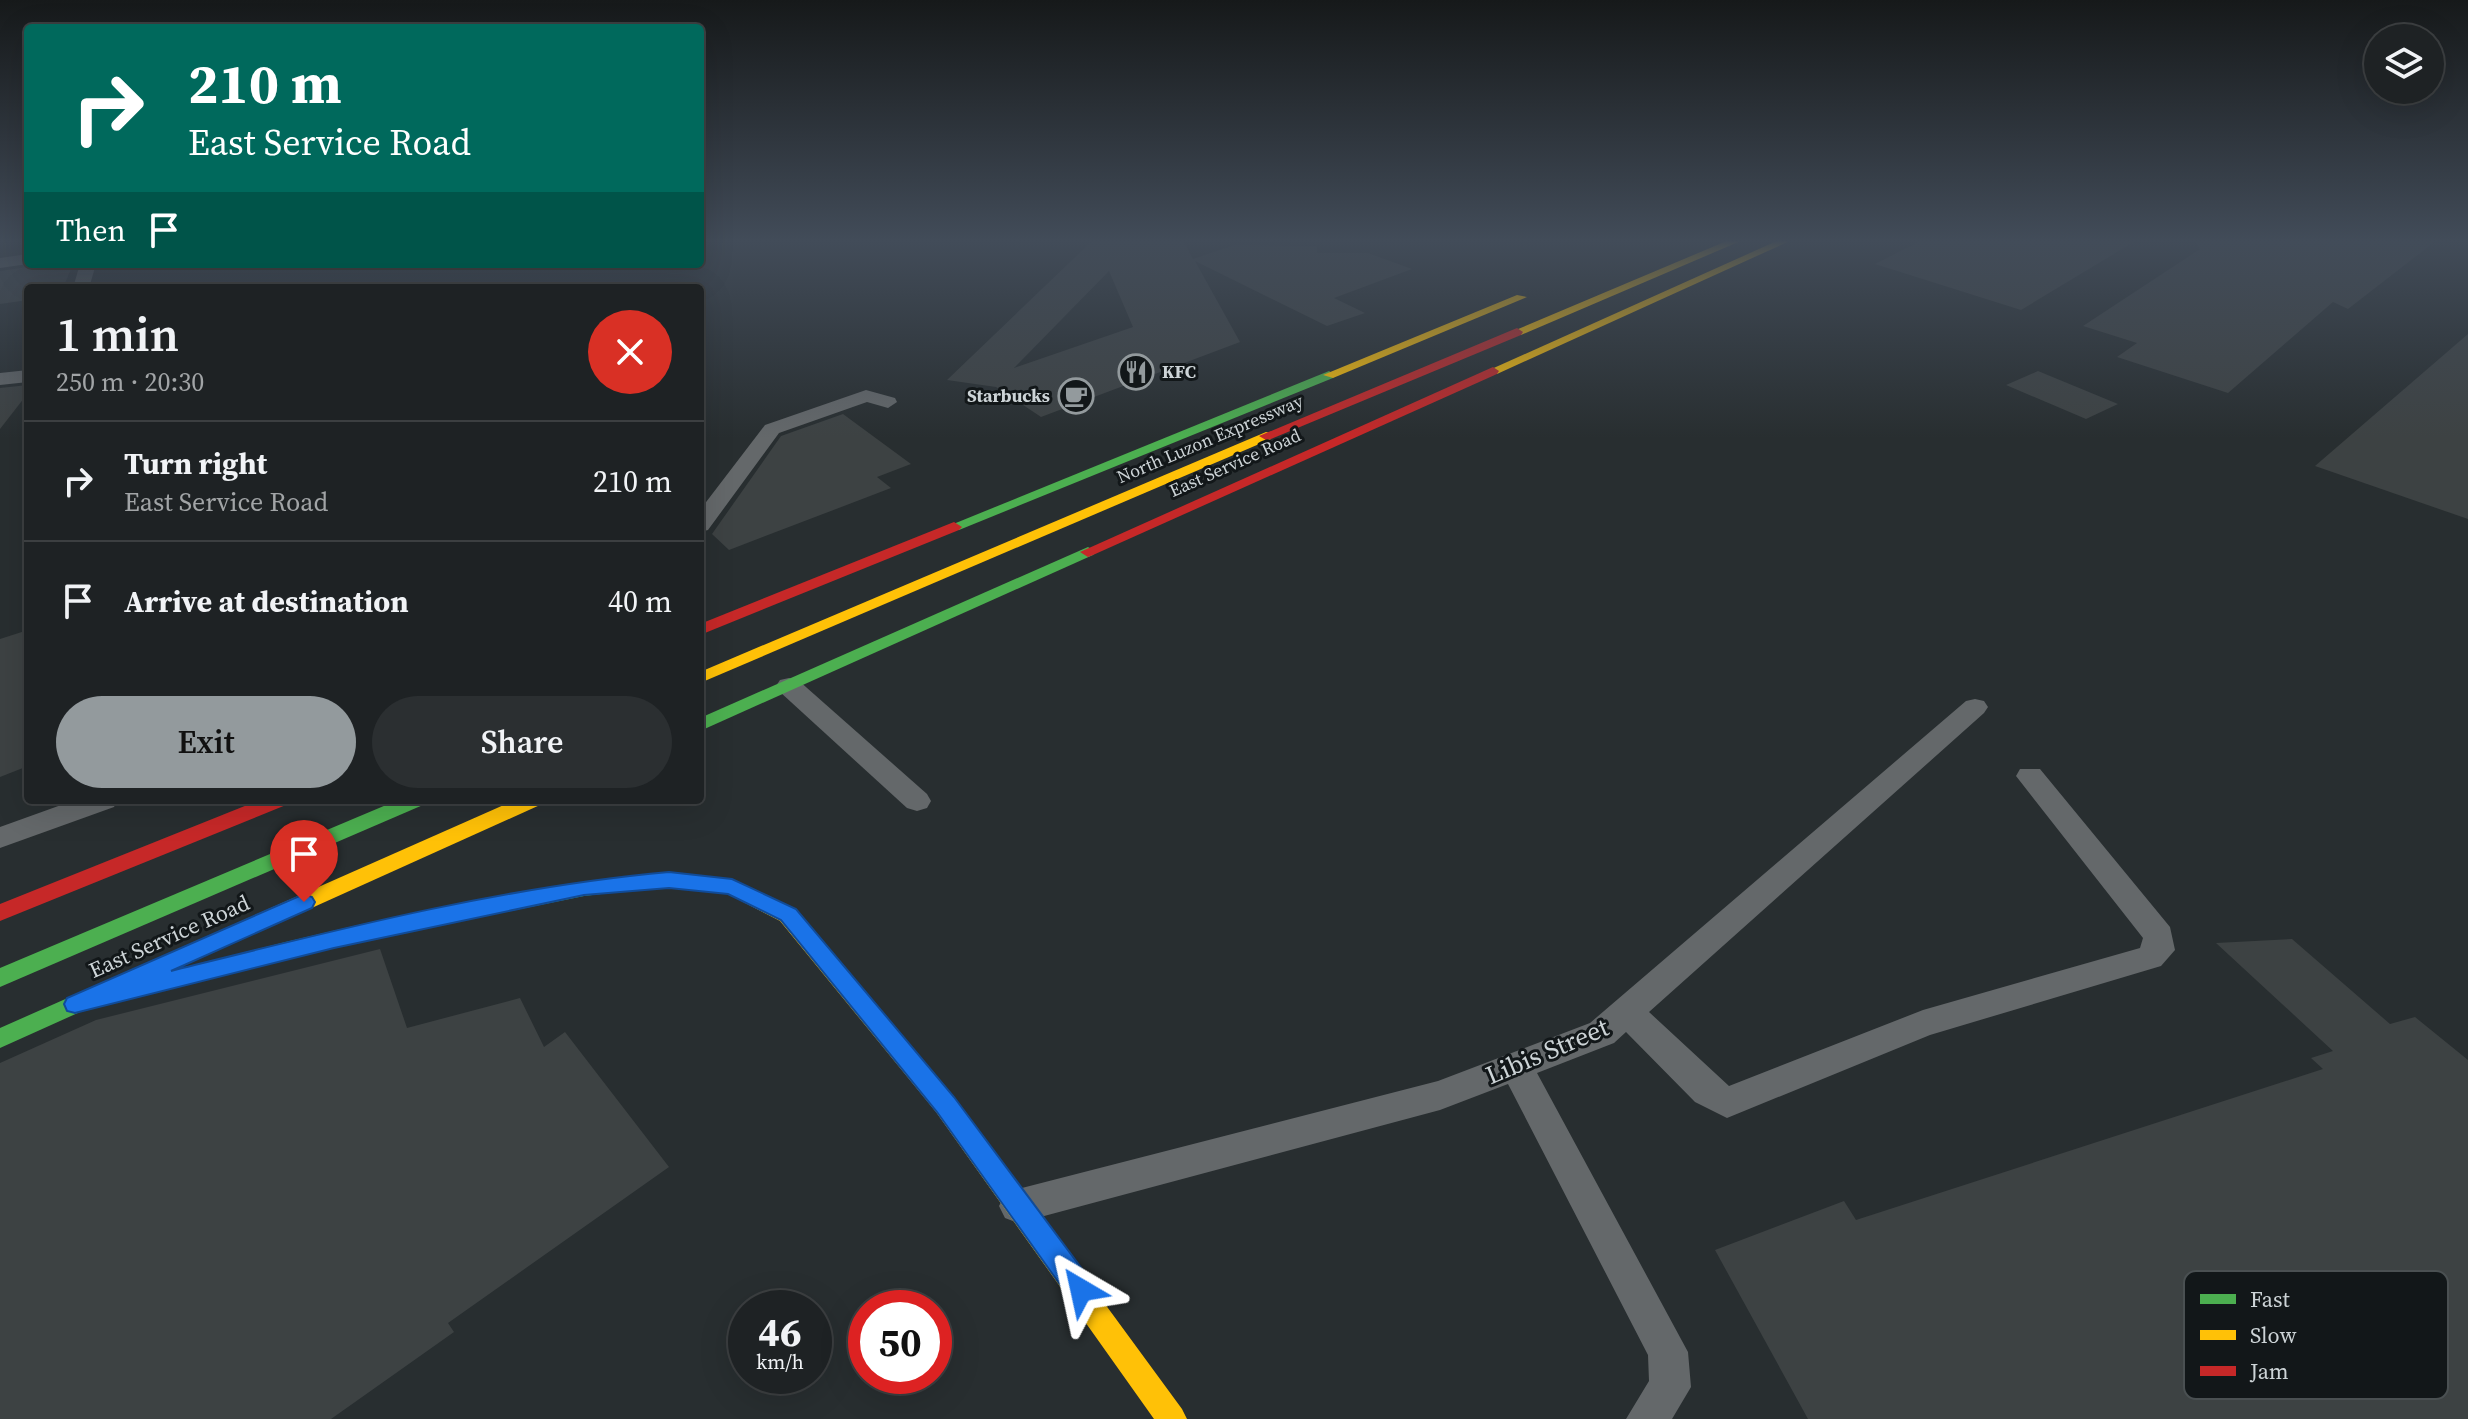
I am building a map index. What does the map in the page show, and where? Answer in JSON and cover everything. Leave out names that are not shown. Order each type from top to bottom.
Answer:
[{"type":"main road","name":"North Luzon Expressway","points":[[704,628],[1498,306]]},
{"type":"main road","name":"North Luzon Expressway","points":[[704,676],[1225,453],[1579,306]]},
{"type":"main road","name":"East Service Road","points":[[704,723],[1639,306]]},
{"type":"main road","points":[[0,913],[269,804]]},
{"type":"main road","points":[[0,978],[407,804]]},
{"type":"main road","name":"East Service Road","points":[[0,1038],[524,804]]},
{"type":"main road","points":[[75,1004],[334,939],[584,888],[669,880],[732,887],[788,915],[945,1105],[1172,1419]]},
{"type":"street","points":[[0,379],[24,376]]},
{"type":"street","points":[[704,520],[772,429],[866,396],[888,402]]},
{"type":"street","points":[[789,686],[917,801]]},
{"type":"street","name":"Libis Street","points":[[1018,1206],[1440,1095],[1602,1033],[1975,707]]},
{"type":"street","points":[[1628,1012],[1707,1091],[1727,1103],[1923,1024],[2150,957],[2159,950],[2159,935],[2030,776]]},
{"type":"street","points":[[0,838],[93,804]]},
{"type":"street","points":[[1516,1066],[1668,1352],[1670,1387],[1647,1419]]},
{"type":"building","points":[[1024,306],[1075,306],[1014,368],[1133,327],[1124,306],[1220,306],[1240,342],[1041,417],[996,387],[947,380]]},
{"type":"building","points":[[1287,306],[1351,306],[1365,313],[1327,326]]},
{"type":"building","points":[[2113,306],[2328,306],[2228,393],[2117,357],[2137,343],[2083,326]]},
{"type":"building","points":[[2468,334],[2468,519],[2315,466]]},
{"type":"building","points":[[2038,371],[2118,404],[2086,419],[2006,385]]},
{"type":"building","points":[[24,385],[24,398],[0,429],[0,388]]},
{"type":"building","points":[[843,414],[911,464],[877,477],[891,488],[729,550],[712,534],[781,436]]},
{"type":"building","points":[[24,631],[24,768],[0,777],[0,639]]},
{"type":"building","points":[[2292,939],[2390,1024],[2415,1017],[2468,1060],[2468,1419],[1808,1419],[1715,1250],[1844,1201],[1856,1220],[2323,1069],[2311,1058],[2333,1051],[2216,943]]},
{"type":"building","points":[[380,949],[407,1028],[520,998],[544,1047],[565,1032],[669,1167],[448,1323],[454,1332],[331,1419],[0,1419],[0,1063],[96,1020]]},
{"type":"traffic: fast","points":[[954,527],[1329,375]]},
{"type":"traffic: fast","points":[[704,723],[1088,552]]},
{"type":"traffic: fast","points":[[0,978],[407,804]]},
{"type":"traffic: fast","points":[[75,1004],[334,939],[584,888],[670,880]]},
{"type":"traffic: fast","points":[[0,1038],[97,994]]},
{"type":"traffic: slow","points":[[1329,375],[1498,306]]},
{"type":"traffic: slow","points":[[1517,332],[1579,306]]},
{"type":"traffic: slow","points":[[1493,371],[1638,306]]},
{"type":"traffic: slow","points":[[704,676],[1266,436]]},
{"type":"traffic: slow","points":[[166,964],[524,804]]},
{"type":"traffic: slow","points":[[670,880],[732,887],[788,915],[945,1105],[1172,1419]]},
{"type":"traffic: jam","points":[[1266,436],[1517,332]]},
{"type":"traffic: jam","points":[[1088,552],[1493,371]]},
{"type":"traffic: jam","points":[[704,628],[954,527]]},
{"type":"traffic: jam","points":[[0,913],[269,804]]},
{"type":"place","name":"KFC","points":[[1136,372]]},
{"type":"place","name":"Starbucks","points":[[1076,396]]},
{"type":"route","points":[[304,902],[75,1004],[334,939],[584,888],[669,880],[732,887],[788,915],[945,1105],[1081,1290]]}]
